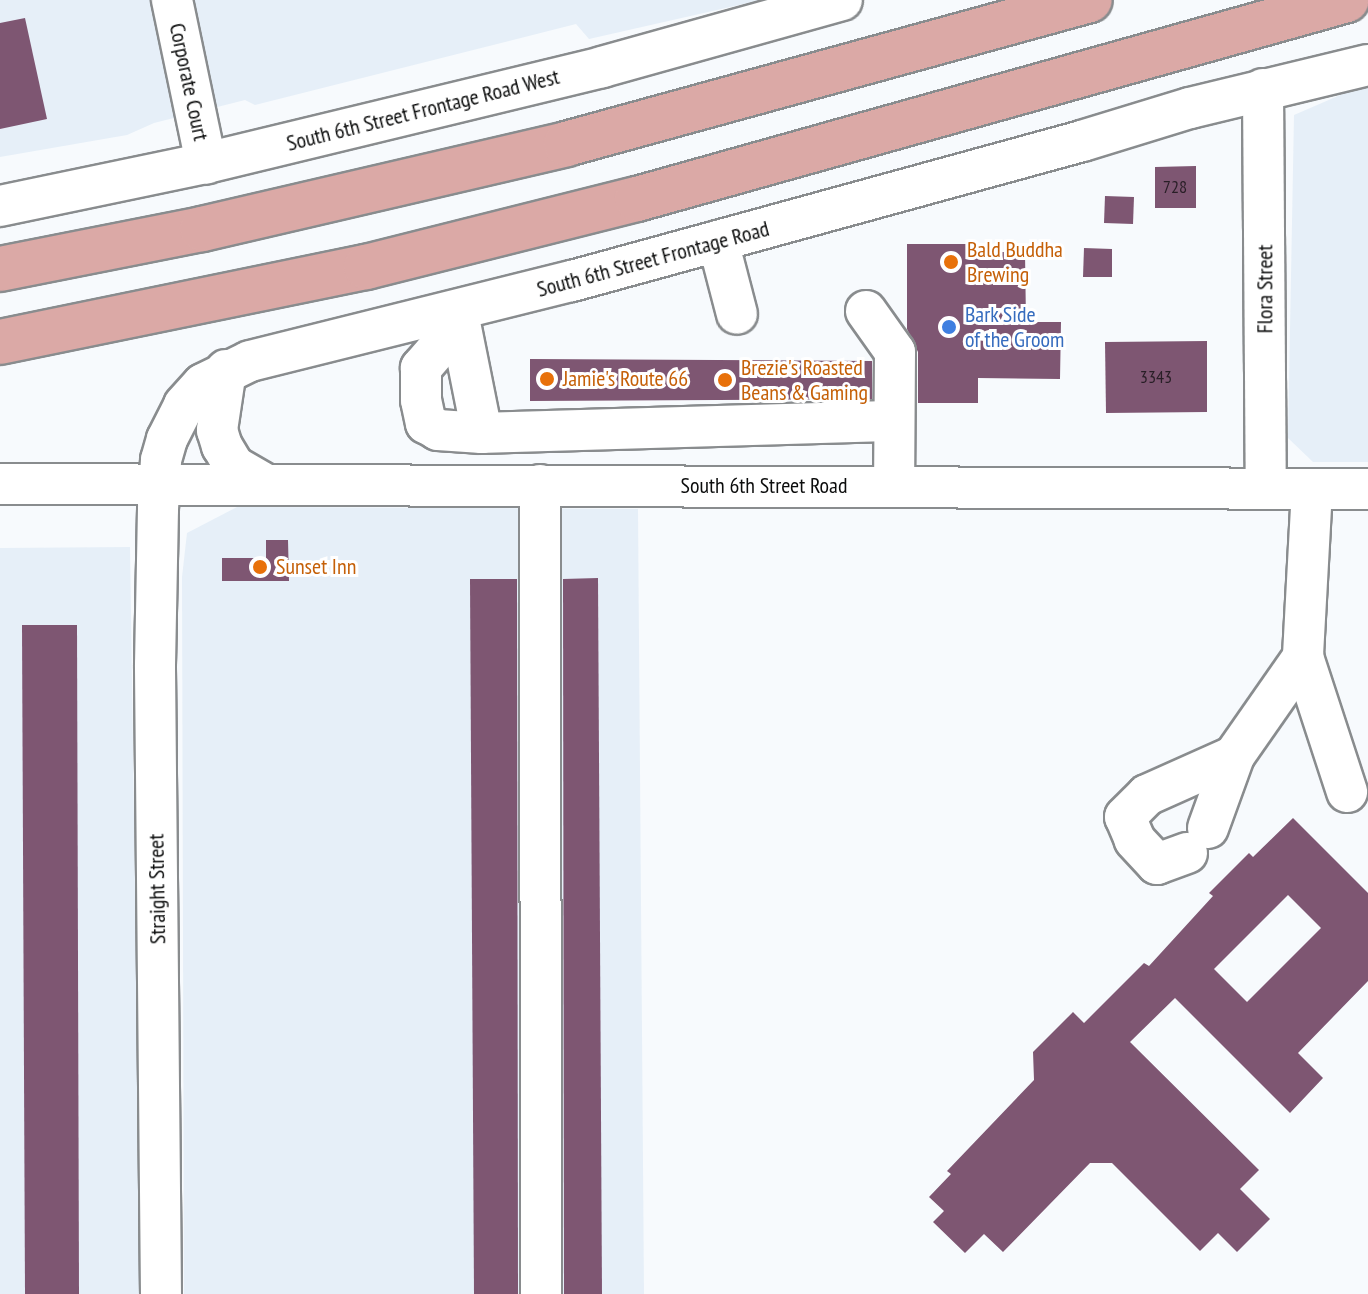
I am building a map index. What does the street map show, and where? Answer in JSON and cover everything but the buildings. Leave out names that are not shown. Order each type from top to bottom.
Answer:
[{"type":"main road","points":[[0,269],[202,229],[566,144],[1090,0]]},
{"type":"main road","points":[[0,342],[366,267],[637,199],[1347,0]]},
{"type":"street","name":"Corporate Court","points":[[172,0],[206,163]]},
{"type":"street","name":"South 6th Street Frontage Road West","points":[[0,206],[206,163],[666,51],[785,8],[842,0]]},
{"type":"street","name":"South 6th Street Frontage Road","points":[[159,485],[161,460],[174,421],[203,384],[226,370],[263,357],[459,317],[718,241],[1263,89],[1368,65]]},
{"type":"street","name":"Flora Street","points":[[1263,89],[1266,488]]},
{"type":"street","points":[[718,241],[737,314]]},
{"type":"street","points":[[866,311],[895,352],[894,487]]},
{"type":"street","points":[[459,317],[482,433]]},
{"type":"street","points":[[459,317],[421,368],[421,400],[426,423],[438,430],[482,433],[894,421]]},
{"type":"street","points":[[226,370],[217,430],[222,446],[234,466],[265,484]]},
{"type":"street","points":[[0,484],[159,485]]},
{"type":"street","name":"South 6th Street Road","points":[[159,485],[1368,489]]},
{"type":"street","name":"Straight Street","points":[[159,485],[155,665],[161,1294]]},
{"type":"street","points":[[540,485],[541,1294]]},
{"type":"street","points":[[1312,489],[1303,657],[1347,792]]},
{"type":"street","points":[[1234,756],[1147,795],[1125,817],[1135,840],[1157,864],[1198,840],[1234,756],[1303,657]]},
{"type":"shaded area","points":[[0,0],[761,0],[589,39],[576,24],[255,105],[245,100],[154,123],[127,135],[0,157]]},
{"type":"shaded area","points":[[1368,83],[1368,462],[1313,462],[1288,438],[1294,115]]},
{"type":"shaded area","points":[[237,507],[638,509],[644,1294],[184,1294],[182,577],[187,533]]},
{"type":"shaded area","points":[[130,547],[141,1294],[0,1294],[0,548]]},
{"type":"place","name":"Bald Buddha Brewing","points":[[951,262]]},
{"type":"place","name":"Bark Side of the Groom","points":[[949,327]]},
{"type":"place","name":"Jamie's Route 66","points":[[547,379]]},
{"type":"place","name":"Brezie's Roasted Beans & Gaming","points":[[725,380]]},
{"type":"place","name":"Sunset Inn","points":[[260,567]]}]
